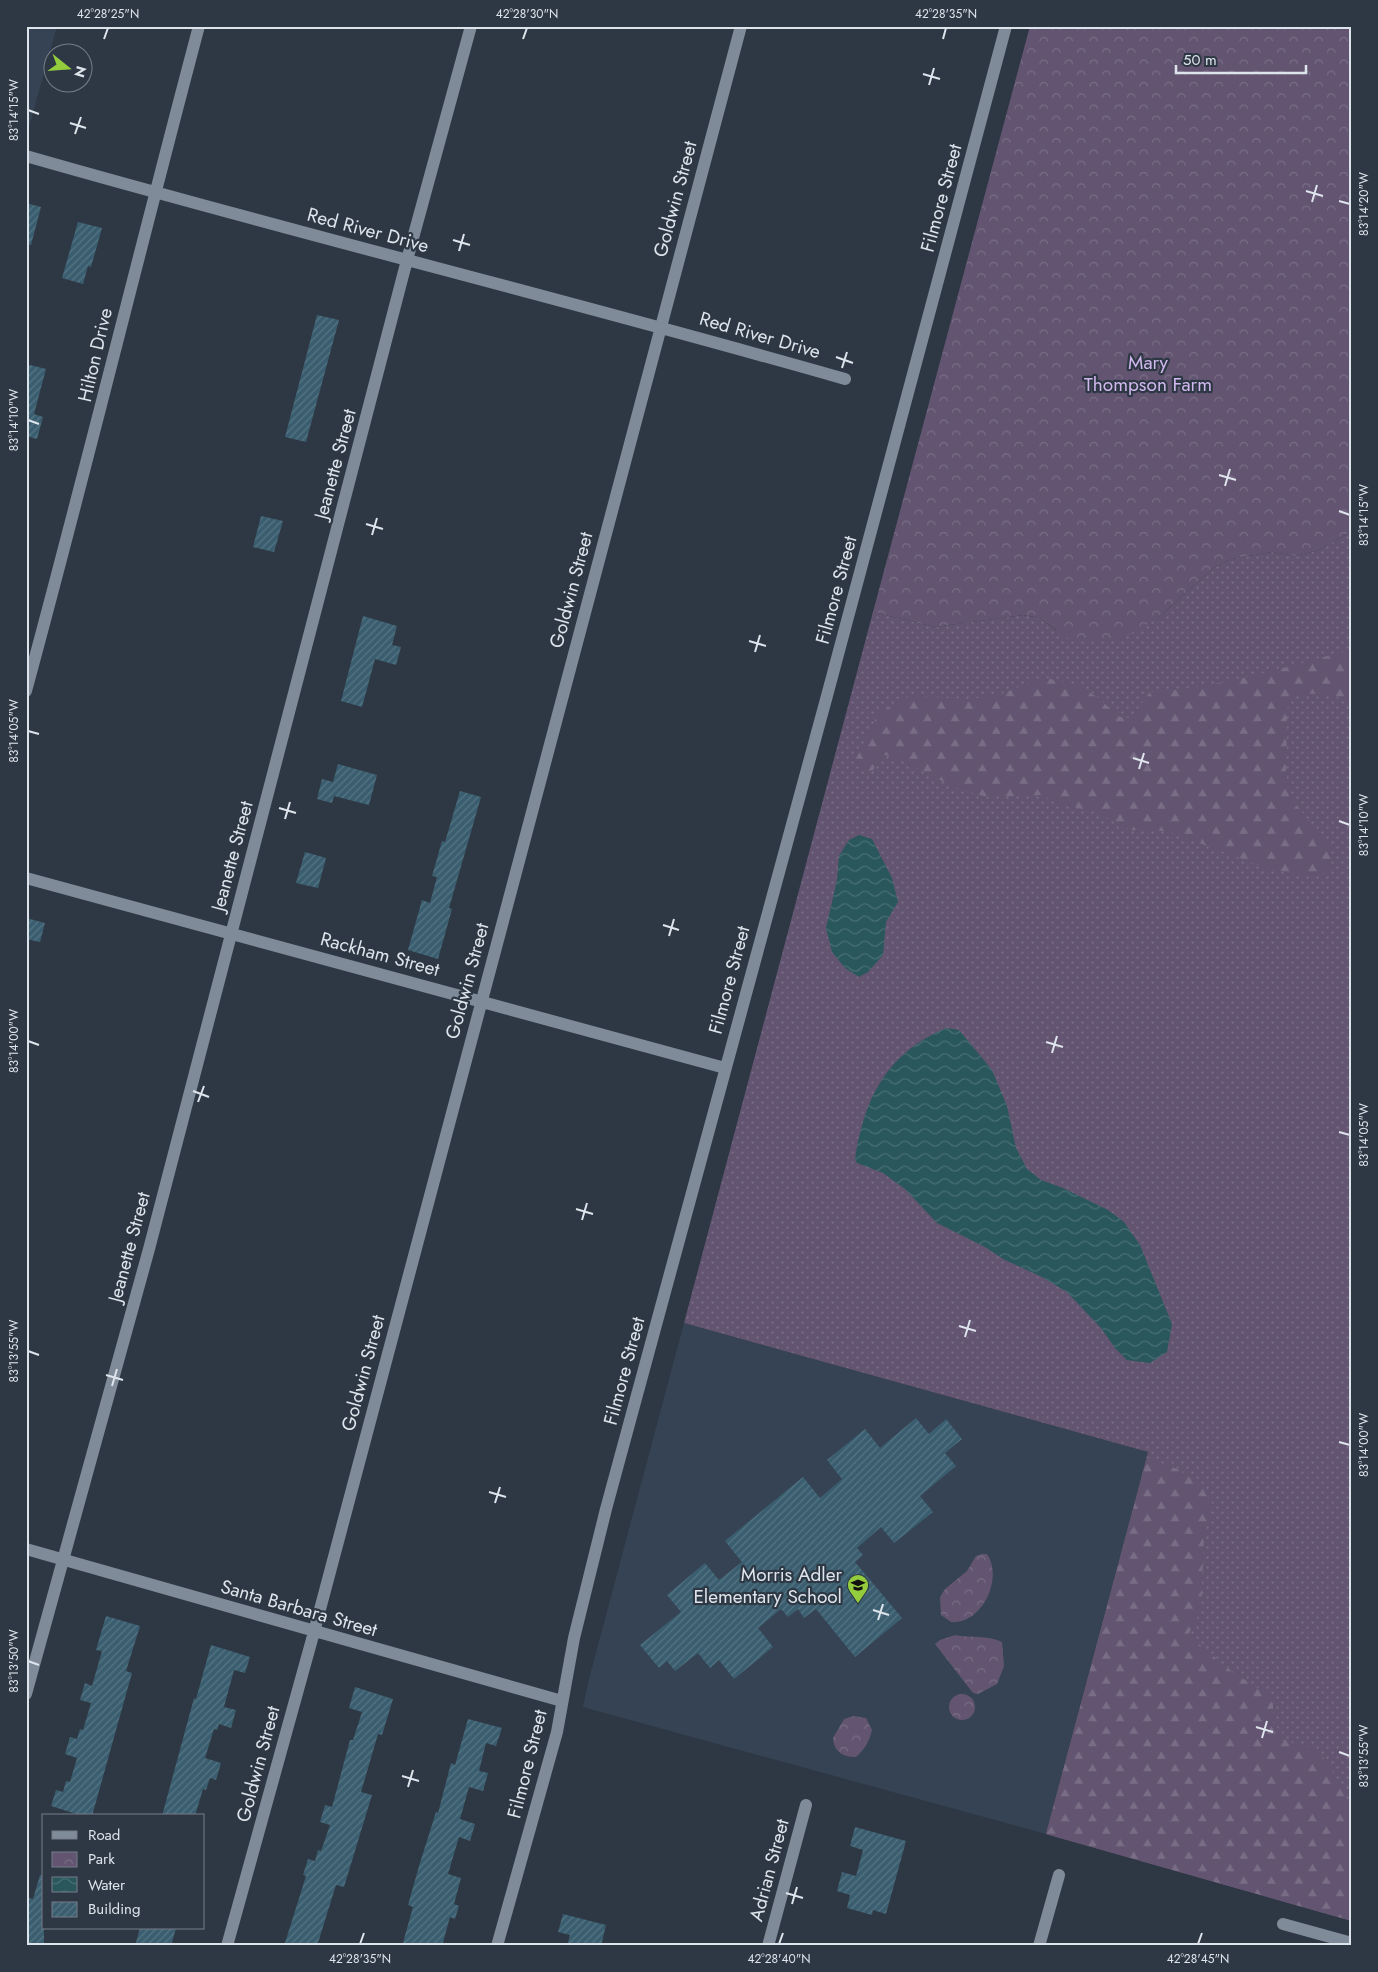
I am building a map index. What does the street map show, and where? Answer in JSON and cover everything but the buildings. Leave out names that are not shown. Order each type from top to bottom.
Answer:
[{"type":"street","name":"Hilton Drive","points":[[26,691],[94,441],[155,193],[199,26]]},
{"type":"street","name":"Jeanette Street","points":[[26,1694],[149,1249],[407,260],[470,26]]},
{"type":"street","name":"Goldwin Street","points":[[227,1946],[314,1632],[741,26]]},
{"type":"street","name":"Filmore Street","points":[[497,1946],[556,1732],[588,1577],[831,683],[1006,26]]},
{"type":"street","name":"Red River Drive","points":[[26,156],[155,193],[660,326],[845,379]]},
{"type":"street","name":"Rackham Street","points":[[26,878],[482,1000],[725,1068]]},
{"type":"street","name":"Santa Barbara Street","points":[[26,1549],[562,1701]]},
{"type":"street","name":"Adrian Street","points":[[768,1946],[806,1805]]},
{"type":"street","points":[[1039,1946],[1059,1876]]},
{"type":"street","points":[[1283,1924],[1321,1940],[1352,1943]]},
{"type":"shaded area","points":[[26,26],[57,26],[53,42],[42,42],[42,80],[26,138]]},
{"type":"shaded area","name":"Morris Adler Elementary School","points":[[684,1323],[1148,1452],[1046,1834],[583,1707]]},
{"type":"green space","name":"Mary Thompson Farm","points":[[1030,26],[1352,26],[1352,531],[1317,551],[1295,556],[1272,552],[1231,559],[1213,568],[1157,619],[1124,637],[1108,641],[1073,642],[1040,618],[1023,615],[935,627],[873,612]]},
{"type":"green space","points":[[1352,531],[1352,1921],[1046,1834],[1148,1452],[684,1323],[873,612],[935,627],[1023,615],[1040,618],[1056,630],[1157,619],[1213,568],[1231,559],[1272,552],[1295,556],[1317,551]]},
{"type":"green space","points":[[1352,650],[1352,701],[1323,694],[1302,694],[1294,696],[1287,709],[1286,773],[1291,799],[1329,845],[1332,859],[1328,871],[1315,877],[1275,871],[1167,831],[1131,830],[1098,813],[1058,803],[1041,795],[987,797],[956,788],[901,760],[882,754],[873,770],[866,771],[856,759],[879,712],[910,696],[970,699],[999,695],[1043,677],[1078,686],[1097,697],[1120,717],[1131,718],[1150,692],[1227,682]]},
{"type":"green space","points":[[1147,1458],[1177,1469],[1200,1483],[1213,1505],[1204,1536],[1201,1610],[1188,1635],[1235,1674],[1273,1697],[1273,1723],[1290,1742],[1318,1750],[1338,1780],[1352,1811],[1352,1921],[1046,1834]]},
{"type":"green space","points":[[987,1554],[992,1564],[993,1576],[987,1598],[972,1616],[962,1621],[951,1622],[941,1615],[940,1597],[945,1589],[967,1571],[976,1556]]},
{"type":"green space","points":[[955,1635],[991,1638],[1002,1642],[1004,1666],[997,1684],[978,1694],[973,1693],[935,1644],[940,1640]]},
{"type":"green space","points":[[962,1694],[971,1698],[975,1707],[971,1716],[962,1720],[953,1716],[949,1707],[953,1698]]},
{"type":"green space","points":[[854,1716],[866,1718],[872,1730],[866,1745],[856,1757],[840,1753],[835,1747],[833,1738],[844,1719]]},
{"type":"water","points":[[859,835],[872,839],[892,878],[898,902],[886,922],[883,955],[868,972],[859,977],[845,968],[832,952],[826,928],[837,880],[839,856],[849,840]]},
{"type":"water","points":[[946,1028],[959,1030],[992,1070],[1007,1106],[1016,1148],[1027,1169],[1041,1180],[1063,1188],[1108,1210],[1124,1222],[1140,1245],[1172,1324],[1167,1352],[1150,1363],[1127,1360],[1115,1348],[1101,1328],[1067,1292],[937,1223],[905,1189],[883,1173],[857,1163],[855,1159],[865,1116],[872,1097],[882,1080],[908,1050]]},
{"type":"place","name":"Morris Adler Elementary School","points":[[858,1604]]}]
